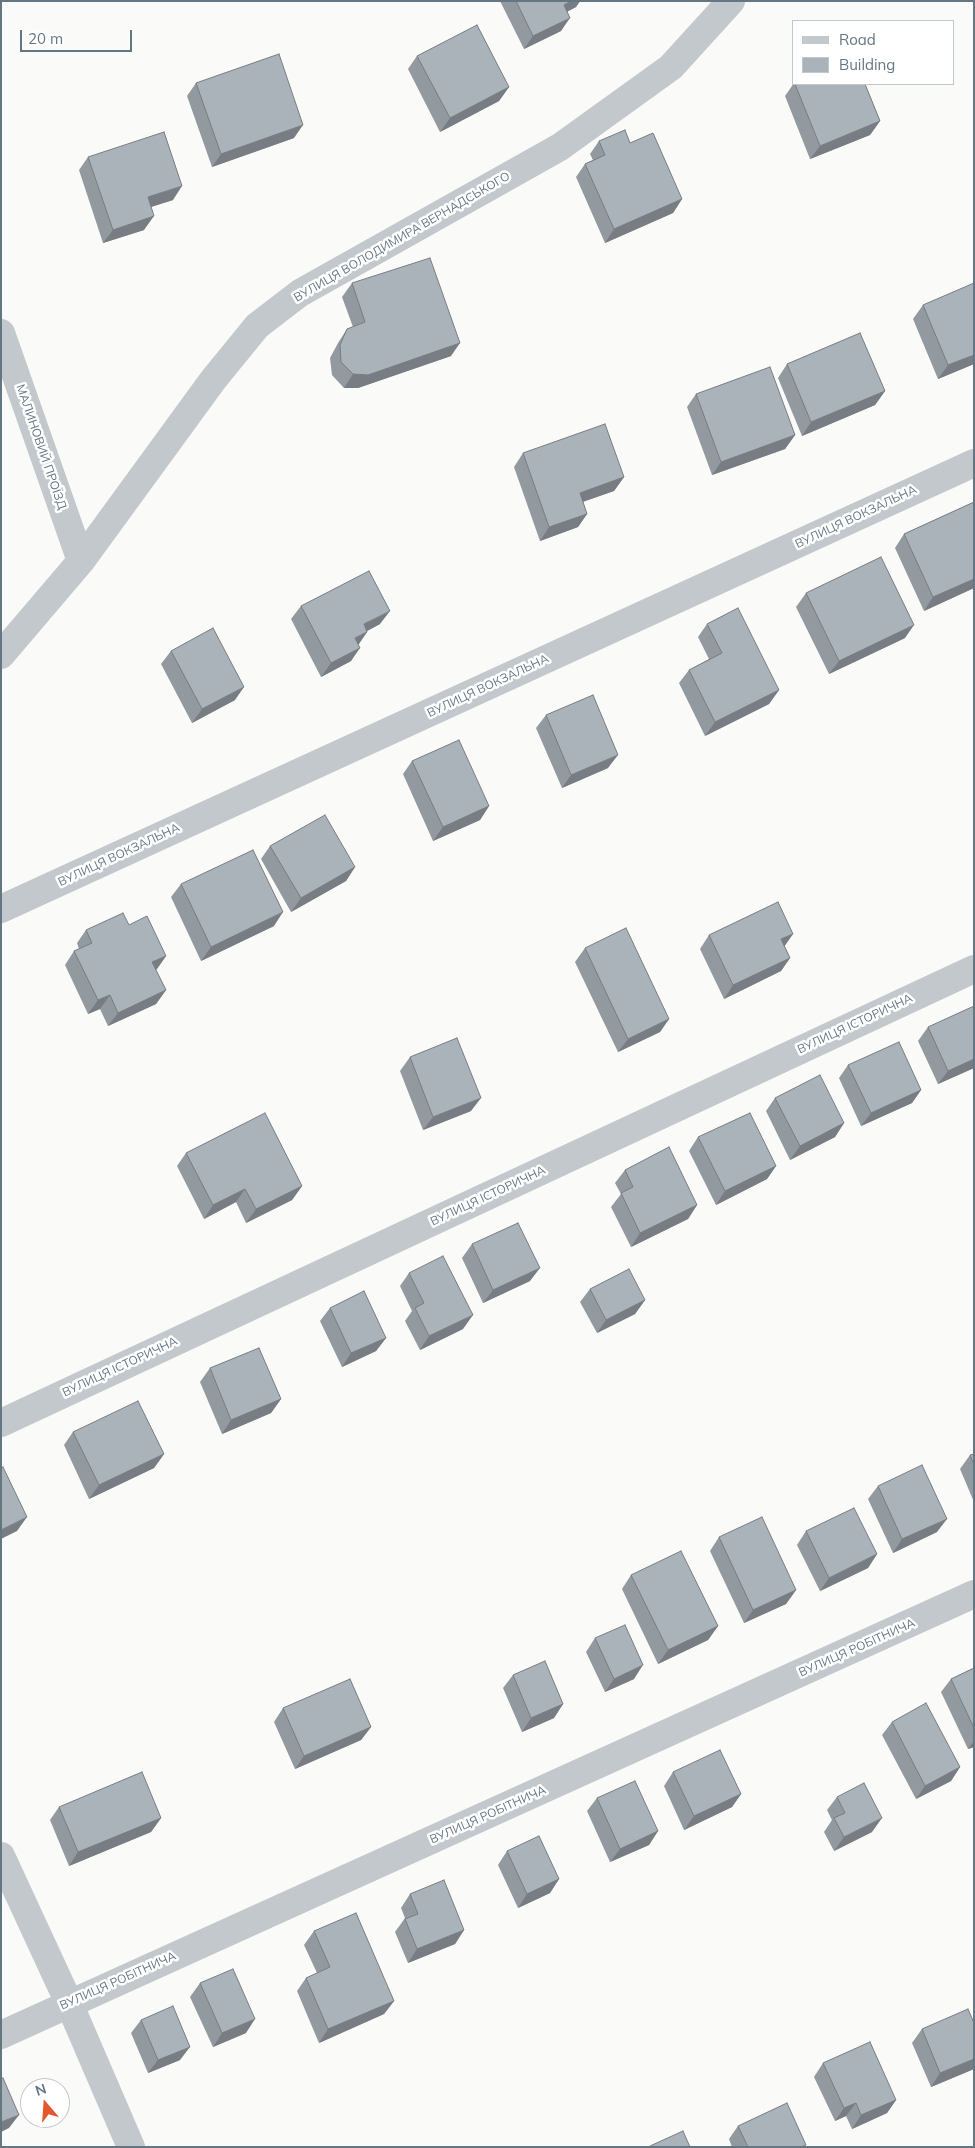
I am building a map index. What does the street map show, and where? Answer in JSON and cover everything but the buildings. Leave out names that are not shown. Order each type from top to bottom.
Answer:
[{"type":"street","name":"ВУЛИЦЯ ВОЛОДИМИРА ВЕРНАДСЬКОГО","points":[[1,655],[81,561],[212,380],[257,326],[300,293],[560,147],[671,67],[731,1]]},
{"type":"street","name":"МАЛИНОВИЙ ПРОЇЗД","points":[[1,333],[81,561]]},
{"type":"street","name":"ВУЛИЦЯ ВОКЗАЛЬНА","points":[[1,909],[974,463]]},
{"type":"street","name":"ВУЛИЦЯ ІСТОРИЧНА","points":[[1,1422],[974,969]]},
{"type":"street","name":"ВУЛИЦЯ РОБІТНИЧА","points":[[1,2035],[974,1594]]},
{"type":"street","points":[[1,1856],[69,2003],[130,2147]]}]
